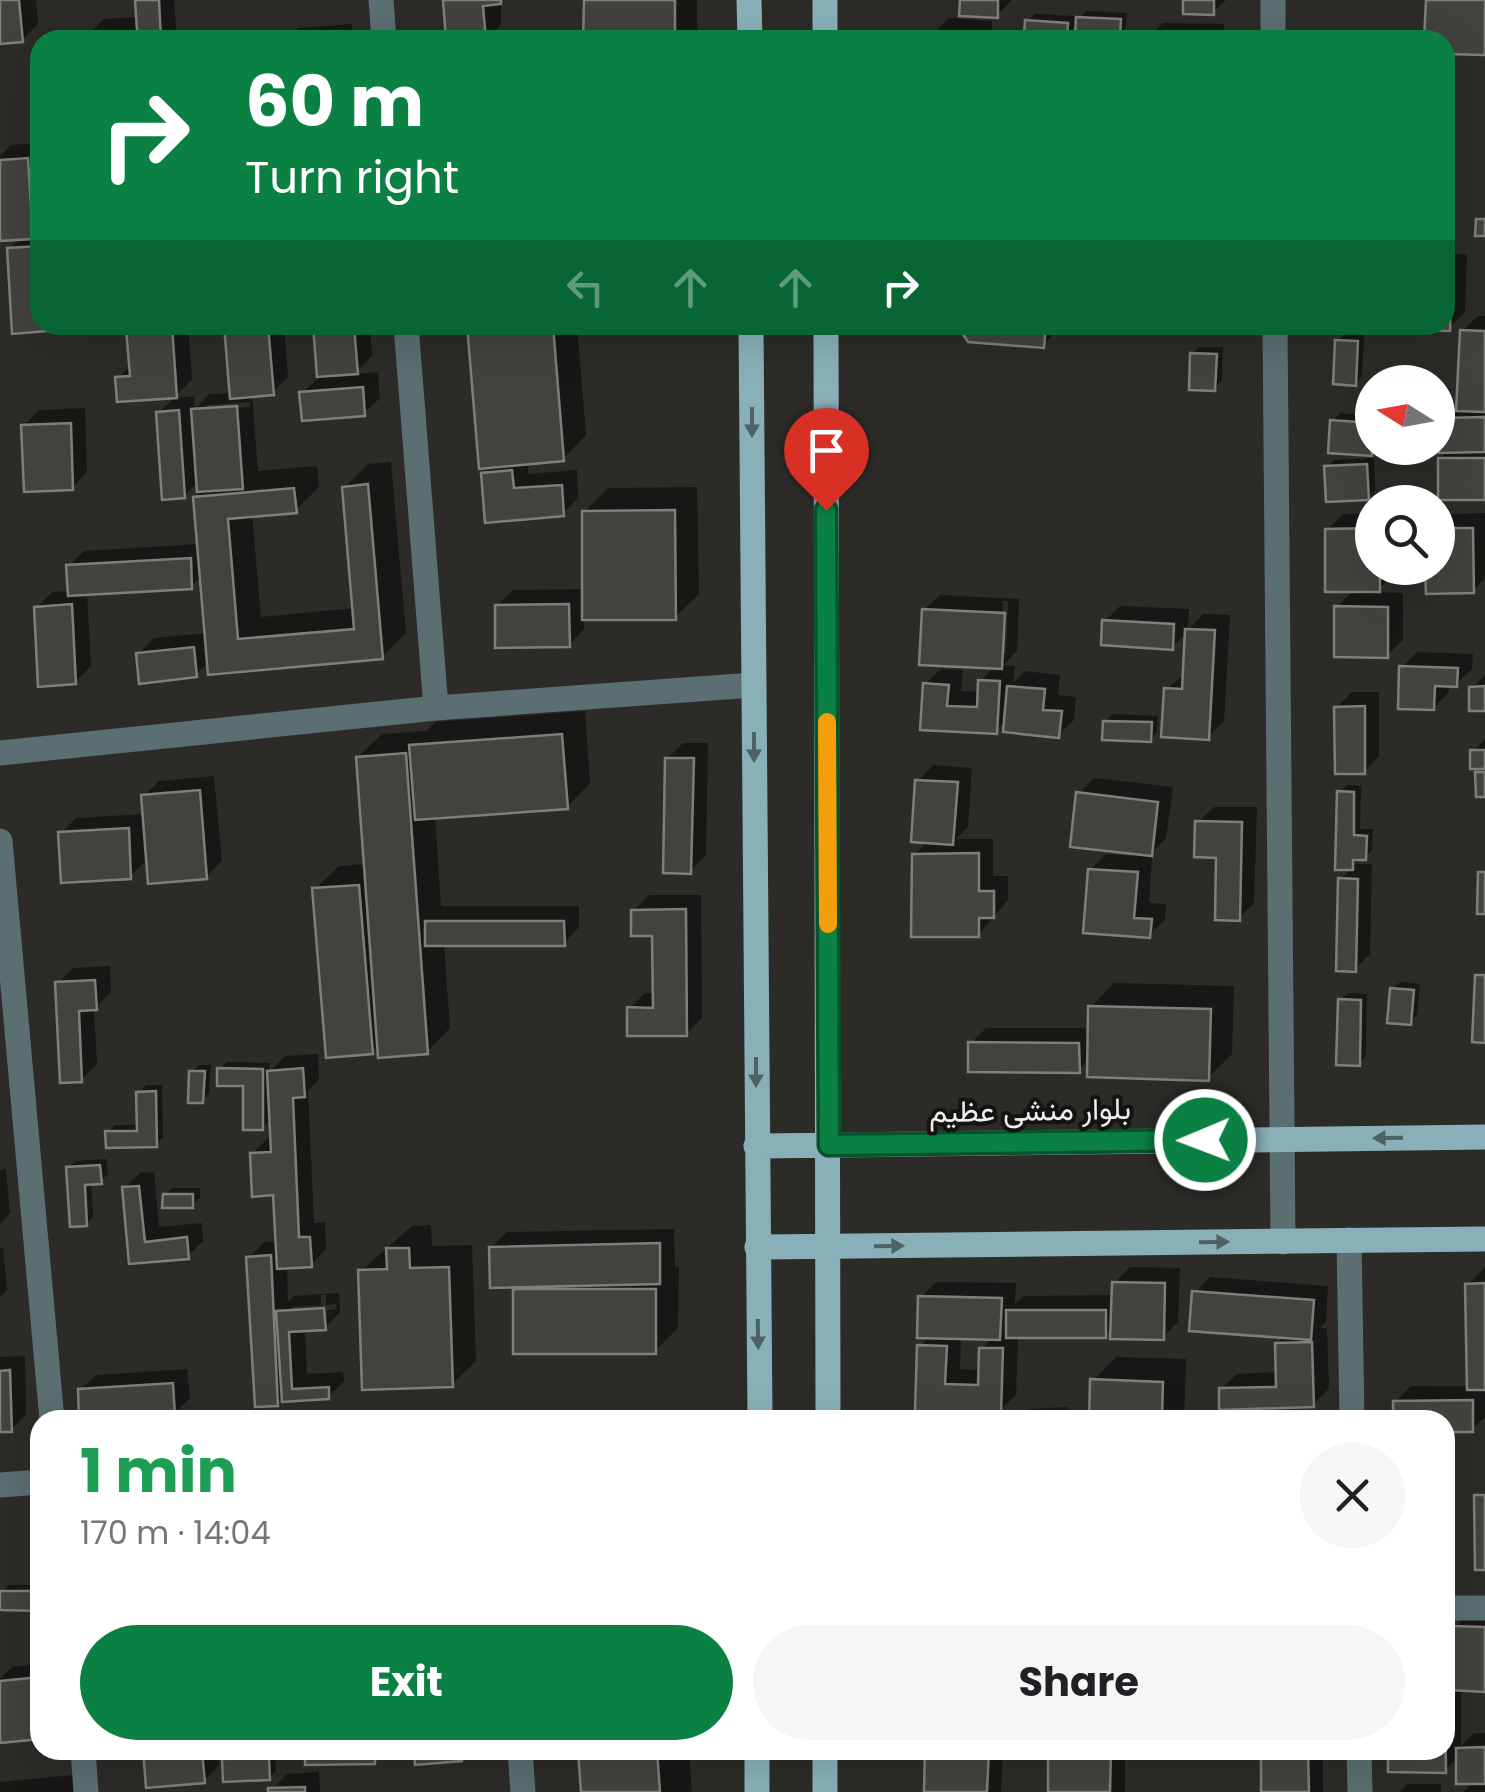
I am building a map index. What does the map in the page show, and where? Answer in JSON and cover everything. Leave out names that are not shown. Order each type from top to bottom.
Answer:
[{"type":"main road","points":[[750,0],[750,30]]},
{"type":"main road","points":[[825,0],[825,30]]},
{"type":"main road","points":[[751,335],[760,1410]]},
{"type":"main road","points":[[826,335],[828,1410]]},
{"type":"main road","name":"بلوار منشی عظیم","points":[[756,1146],[1485,1136]]},
{"type":"main road","points":[[757,1247],[1485,1239]]},
{"type":"main road","points":[[757,1760],[757,1792]]},
{"type":"main road","points":[[824,1792],[825,1760]]},
{"type":"street","points":[[381,0],[383,30]]},
{"type":"street","points":[[1273,0],[1273,30]]},
{"type":"street","points":[[407,335],[436,708]]},
{"type":"street","points":[[1275,335],[1282,1242]]},
{"type":"street","points":[[0,753],[436,708],[754,685]]},
{"type":"street","points":[[0,842],[51,1410]]},
{"type":"street","points":[[1349,1240],[1352,1410]]},
{"type":"street","points":[[0,1485],[30,1483]]},
{"type":"street","points":[[1455,1608],[1485,1608]]},
{"type":"street","points":[[83,1760],[86,1792]]},
{"type":"street","points":[[521,1760],[523,1792]]},
{"type":"street","points":[[1359,1760],[1360,1792]]},
{"type":"building","points":[[0,0],[19,0],[23,42],[0,44]]},
{"type":"building","points":[[135,0],[159,0],[160,30],[137,30]]},
{"type":"building","points":[[443,0],[501,0],[501,4],[483,6],[485,30],[445,30]]},
{"type":"building","points":[[584,0],[675,0],[675,30],[583,30]]},
{"type":"building","points":[[960,0],[998,0],[998,18],[959,16]]},
{"type":"building","points":[[1183,0],[1214,0],[1214,15],[1183,14]]},
{"type":"building","points":[[1426,0],[1485,0],[1485,55],[1455,54],[1455,30],[1424,30]]},
{"type":"building","points":[[1076,17],[1121,19],[1120,30],[1075,30]]},
{"type":"building","points":[[1025,20],[1068,23],[1068,30],[1024,30]]},
{"type":"building","points":[[28,158],[30,239],[0,241],[0,160]]},
{"type":"building","points":[[1476,219],[1485,219],[1485,236],[1475,236]]},
{"type":"building","points":[[30,247],[30,332],[12,334],[7,248]]},
{"type":"building","points":[[1460,330],[1485,331],[1485,412],[1456,411]]},
{"type":"building","points":[[127,335],[173,335],[177,398],[117,402],[115,377],[130,376]]},
{"type":"building","points":[[225,335],[269,335],[274,395],[230,399]]},
{"type":"building","points":[[314,335],[355,335],[358,374],[317,377]]},
{"type":"building","points":[[468,335],[554,335],[564,461],[479,469]]},
{"type":"building","points":[[963,335],[1045,335],[1044,348],[968,342]]},
{"type":"building","points":[[1335,340],[1358,341],[1355,386],[1333,384]]},
{"type":"building","points":[[1190,353],[1217,354],[1215,391],[1189,390]]},
{"type":"building","points":[[363,387],[365,416],[302,421],[299,392]]},
{"type":"building","points":[[237,406],[243,489],[197,492],[191,409]]},
{"type":"building","points":[[179,410],[185,498],[162,500],[156,412]]},
{"type":"building","points":[[1485,417],[1485,452],[1455,453],[1455,418]]},
{"type":"building","points":[[1330,420],[1355,422],[1355,455],[1328,453]]},
{"type":"building","points":[[71,423],[73,490],[24,492],[21,425]]},
{"type":"building","points":[[1455,458],[1485,458],[1485,500],[1455,500],[1455,485],[1438,485],[1438,465],[1455,465]]},
{"type":"building","points":[[1367,465],[1368,485],[1355,485],[1355,501],[1326,502],[1324,466]]},
{"type":"building","points":[[512,470],[514,488],[562,485],[564,516],[485,523],[481,473]]},
{"type":"building","points":[[368,484],[383,659],[208,675],[193,497],[294,488],[297,513],[228,519],[238,639],[354,629],[342,487]]},
{"type":"building","points":[[675,510],[676,620],[582,620],[582,511]]},
{"type":"building","points":[[1355,528],[1355,585],[1380,585],[1380,592],[1325,592],[1325,529]]},
{"type":"building","points":[[1455,528],[1473,528],[1474,593],[1426,594],[1426,585],[1455,585]]},
{"type":"building","points":[[191,558],[192,589],[68,596],[66,565]]},
{"type":"building","points":[[72,604],[76,684],[38,687],[34,607]]},
{"type":"building","points":[[569,604],[570,647],[495,648],[495,605]]},
{"type":"building","points":[[1334,606],[1388,607],[1388,658],[1334,657]]},
{"type":"building","points":[[922,609],[1005,613],[1002,669],[919,665]]},
{"type":"building","points":[[1102,620],[1174,624],[1173,650],[1101,645]]},
{"type":"building","points":[[1185,629],[1215,630],[1209,740],[1161,737],[1164,688],[1182,689]]},
{"type":"building","points":[[194,647],[197,677],[139,684],[136,653]]},
{"type":"building","points":[[1399,666],[1458,668],[1457,687],[1435,686],[1434,710],[1398,709]]},
{"type":"building","points":[[978,680],[1000,681],[997,734],[920,730],[923,683],[949,685],[947,706],[977,707]]},
{"type":"building","points":[[1007,686],[1045,689],[1043,710],[1062,711],[1059,738],[1003,732]]},
{"type":"building","points":[[1485,686],[1485,711],[1469,711],[1469,687]]},
{"type":"building","points":[[1365,706],[1365,774],[1335,774],[1334,707]]},
{"type":"building","points":[[1103,721],[1152,722],[1151,742],[1102,740]]},
{"type":"building","points":[[562,734],[568,809],[415,820],[409,745]]},
{"type":"building","points":[[1470,750],[1485,750],[1485,769],[1470,769]]},
{"type":"building","points":[[406,753],[428,1054],[378,1058],[356,757]]},
{"type":"building","points":[[665,758],[694,758],[691,874],[663,873]]},
{"type":"building","points":[[1475,772],[1485,772],[1485,797],[1476,797]]},
{"type":"building","points":[[915,780],[958,782],[953,845],[911,842]]},
{"type":"building","points":[[200,790],[207,879],[148,884],[141,795]]},
{"type":"building","points":[[1337,791],[1354,792],[1354,835],[1367,836],[1366,860],[1353,860],[1353,870],[1335,870]]},
{"type":"building","points":[[1076,792],[1158,802],[1152,856],[1070,847]]},
{"type":"building","points":[[1195,821],[1242,822],[1240,921],[1215,920],[1216,858],[1194,857]]},
{"type":"building","points":[[129,828],[131,879],[61,883],[58,832]]},
{"type":"building","points":[[979,853],[979,891],[994,891],[994,918],[979,918],[979,937],[911,937],[912,854]]},
{"type":"building","points":[[1088,869],[1138,872],[1134,918],[1152,919],[1150,938],[1083,933]]},
{"type":"building","points":[[1478,872],[1485,872],[1485,914],[1477,914]]},
{"type":"building","points":[[1338,878],[1358,879],[1356,972],[1336,971]]},
{"type":"building","points":[[359,885],[373,1054],[326,1058],[312,888]]},
{"type":"building","points":[[686,909],[687,1036],[627,1036],[627,1007],[653,1008],[652,936],[631,936],[631,910]]},
{"type":"building","points":[[425,921],[564,921],[565,946],[425,946]]},
{"type":"building","points":[[1475,975],[1485,975],[1485,1043],[1472,1042]]},
{"type":"building","points":[[95,980],[97,1010],[79,1011],[82,1082],[60,1083],[55,982]]},
{"type":"building","points":[[1390,988],[1414,990],[1411,1025],[1387,1023]]},
{"type":"building","points":[[1338,999],[1361,1000],[1360,1066],[1336,1065]]},
{"type":"building","points":[[1088,1006],[1211,1009],[1209,1081],[1087,1077]]},
{"type":"building","points":[[968,1042],[1079,1043],[1080,1073],[968,1072]]},
{"type":"building","points":[[217,1068],[263,1069],[263,1130],[243,1130],[243,1086],[217,1086]]},
{"type":"building","points":[[303,1068],[305,1097],[293,1098],[299,1237],[310,1237],[312,1267],[277,1269],[273,1195],[252,1197],[250,1153],[271,1152],[267,1071]]},
{"type":"building","points":[[189,1071],[205,1071],[203,1103],[188,1103]]},
{"type":"building","points":[[156,1091],[157,1147],[106,1148],[105,1131],[137,1131],[136,1092]]},
{"type":"building","points":[[100,1165],[102,1184],[85,1185],[87,1226],[70,1227],[66,1167]]},
{"type":"building","points":[[139,1186],[145,1242],[187,1237],[189,1259],[129,1264],[122,1187]]},
{"type":"building","points":[[163,1194],[193,1194],[193,1208],[162,1208]]},
{"type":"building","points":[[660,1243],[660,1284],[490,1288],[489,1247]]},
{"type":"building","points":[[386,1248],[409,1248],[410,1268],[449,1267],[453,1387],[362,1390],[358,1270],[387,1269]]},
{"type":"building","points":[[271,1255],[278,1406],[255,1407],[246,1257]]},
{"type":"building","points":[[1112,1282],[1165,1283],[1164,1340],[1110,1339]]},
{"type":"building","points":[[1485,1283],[1485,1390],[1467,1390],[1465,1284]]},
{"type":"building","points":[[513,1289],[656,1289],[656,1354],[513,1354]]},
{"type":"building","points":[[1192,1291],[1314,1300],[1311,1340],[1189,1331]]},
{"type":"building","points":[[918,1296],[1002,1298],[1000,1340],[917,1338]]},
{"type":"building","points":[[324,1308],[326,1330],[289,1332],[292,1389],[329,1387],[329,1399],[282,1402],[276,1311]]},
{"type":"building","points":[[1006,1310],[1106,1310],[1106,1338],[1006,1338]]},
{"type":"building","points":[[1312,1342],[1314,1407],[1219,1410],[1219,1388],[1276,1387],[1275,1343]]},
{"type":"building","points":[[917,1345],[947,1346],[945,1384],[978,1385],[979,1348],[1003,1348],[1001,1410],[915,1410]]},
{"type":"building","points":[[10,1370],[12,1432],[0,1432],[0,1371]]},
{"type":"building","points":[[1090,1379],[1163,1382],[1162,1410],[1089,1410]]},
{"type":"building","points":[[173,1383],[175,1410],[79,1410],[78,1389]]},
{"type":"building","points":[[1473,1400],[1473,1432],[1455,1432],[1455,1410],[1393,1410],[1393,1401]]},
{"type":"building","points":[[1474,1495],[1485,1495],[1485,1570],[1475,1570]]},
{"type":"building","points":[[0,1591],[30,1591],[30,1611],[0,1610]]},
{"type":"building","points":[[1455,1626],[1485,1627],[1485,1692],[1455,1690]]},
{"type":"building","points":[[30,1678],[30,1740],[0,1743],[0,1681]]},
{"type":"building","points":[[1485,1747],[1485,1784],[1456,1784],[1456,1748]]},
{"type":"building","points":[[144,1760],[203,1760],[205,1783],[146,1788]]},
{"type":"building","points":[[222,1760],[269,1760],[270,1780],[223,1782]]},
{"type":"building","points":[[305,1760],[375,1760],[375,1764],[305,1765]]},
{"type":"building","points":[[415,1760],[462,1760],[462,1761],[415,1765]]},
{"type":"building","points":[[579,1760],[658,1760],[660,1792],[581,1792]]},
{"type":"building","points":[[925,1760],[989,1760],[987,1792],[924,1792]]},
{"type":"building","points":[[1048,1760],[1111,1760],[1110,1792],[1048,1792]]},
{"type":"building","points":[[1261,1760],[1308,1760],[1309,1792],[1261,1792]]},
{"type":"building","points":[[1388,1760],[1446,1760],[1446,1773],[1388,1772]]},
{"type":"building","points":[[305,1787],[305,1792],[268,1792],[268,1788]]},
{"type":"slow traffic","points":[[827,722],[828,924]]},
{"type":"route","points":[[826,510],[829,1145],[1205,1140]]}]
